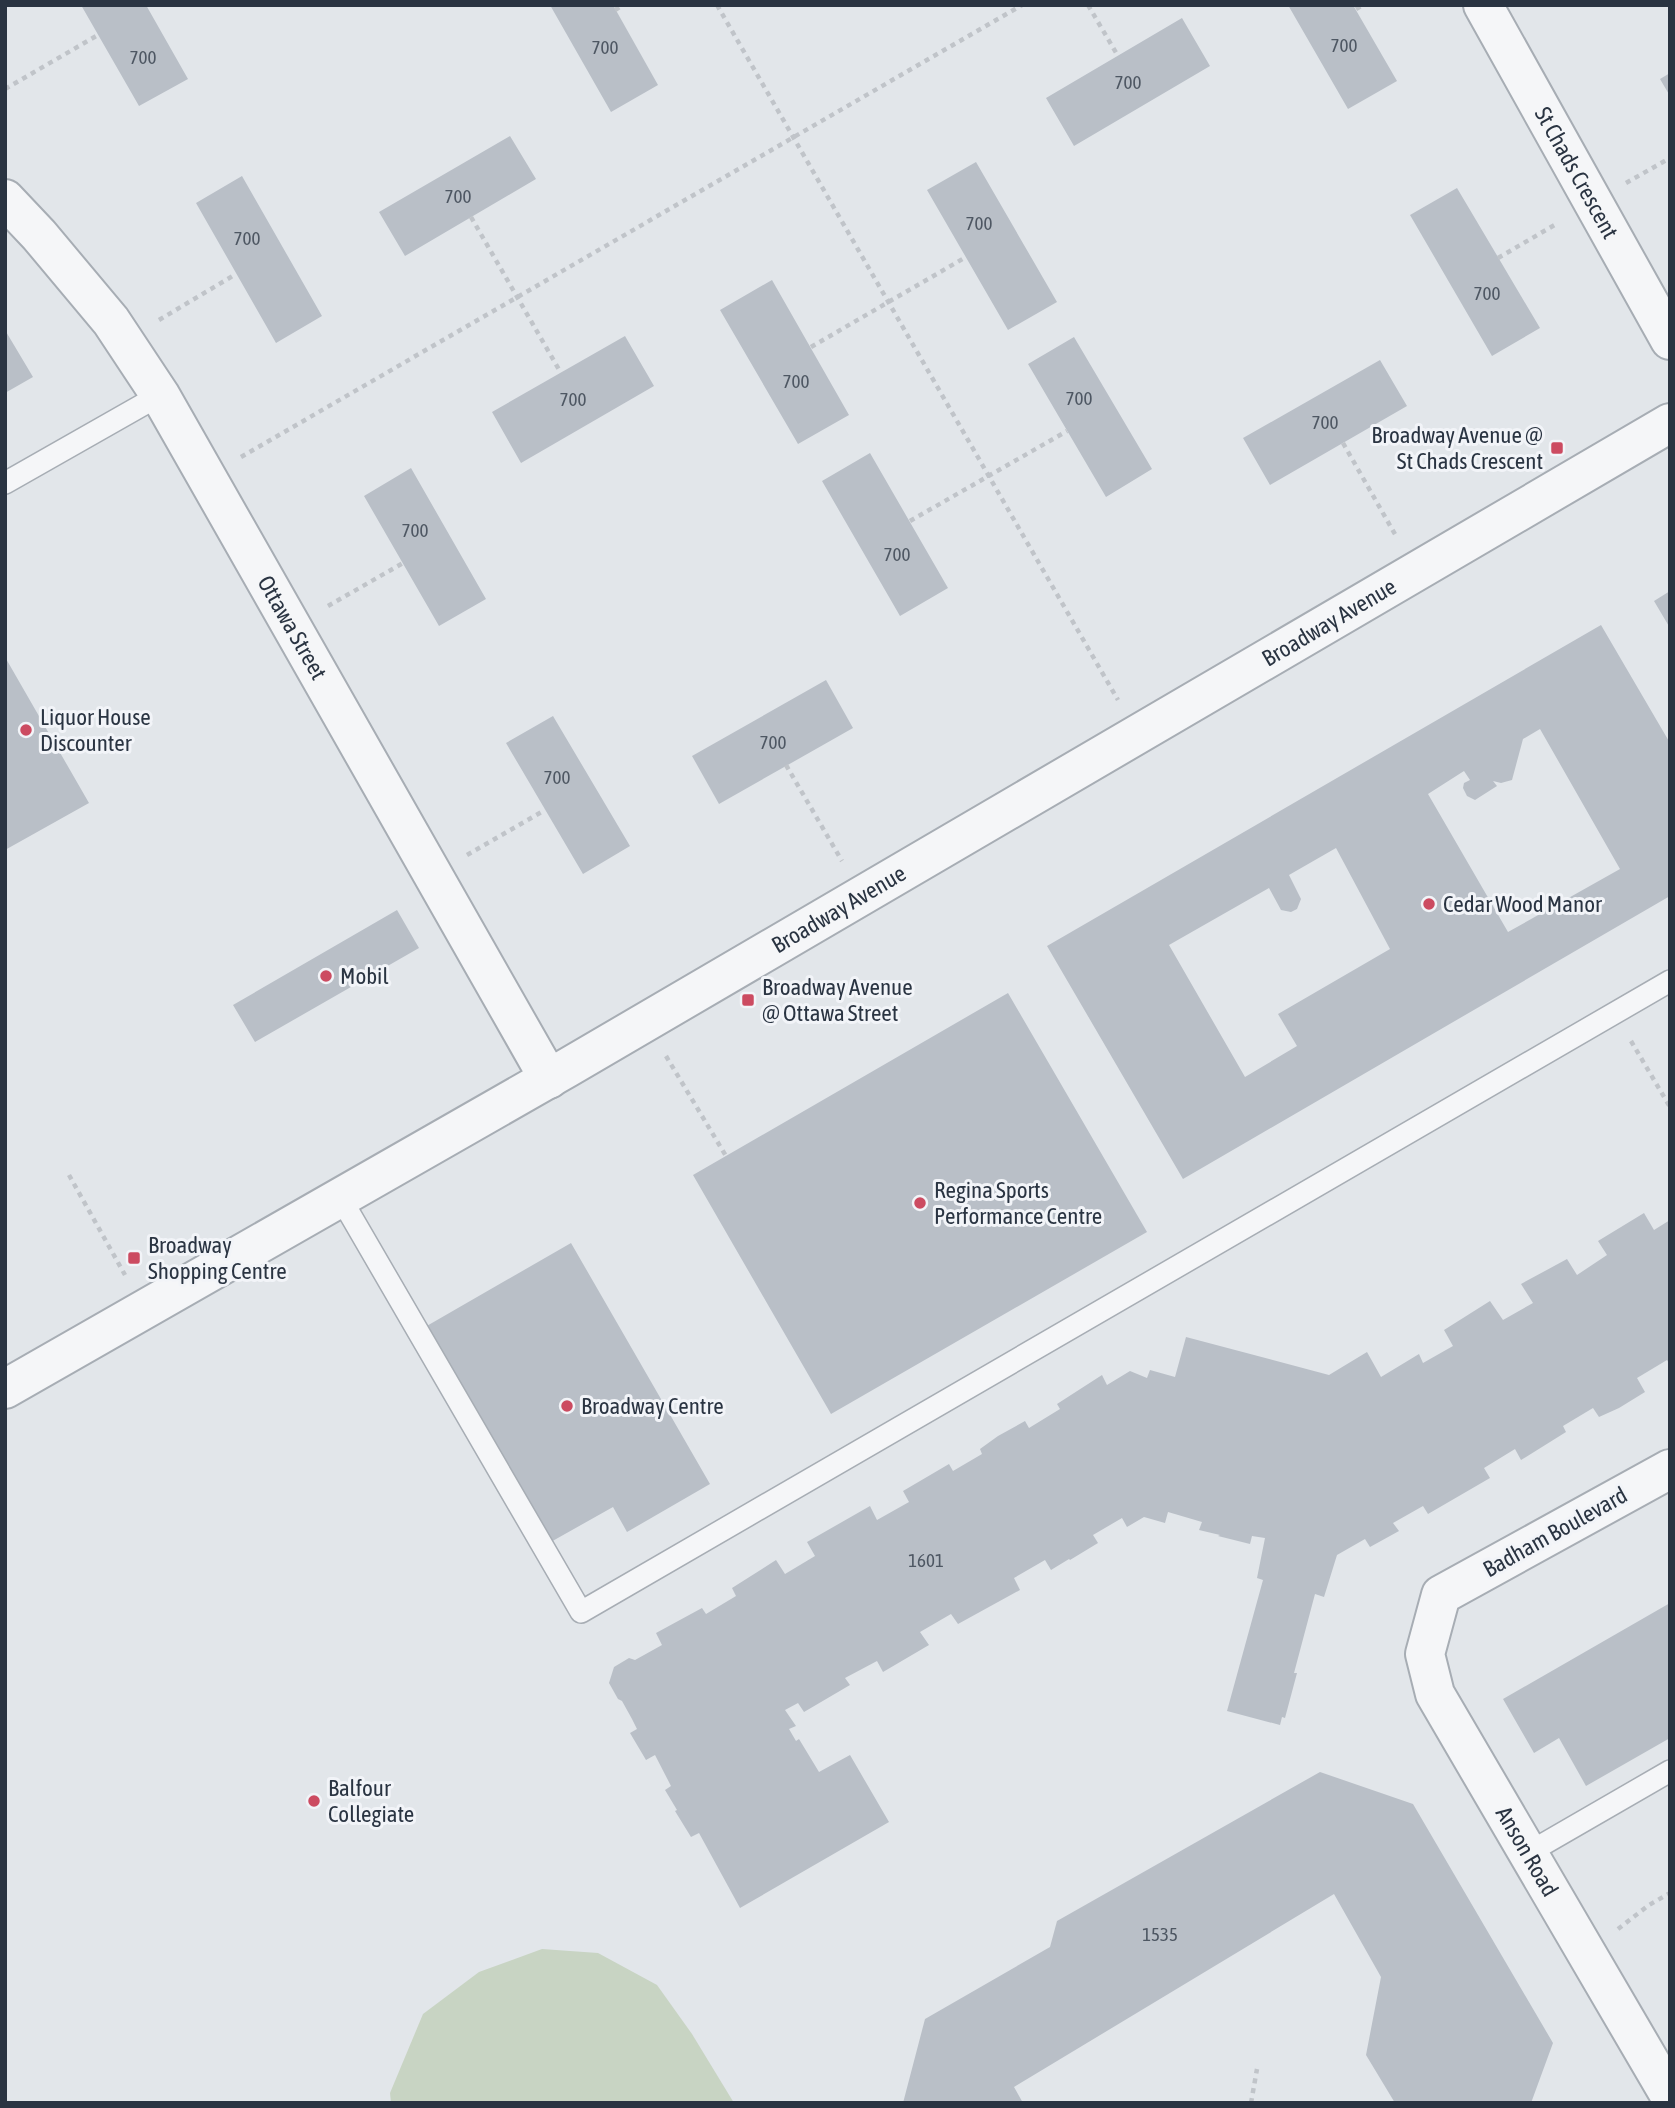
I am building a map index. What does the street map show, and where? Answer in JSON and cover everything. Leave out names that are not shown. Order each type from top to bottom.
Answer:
[{"type":"street","name":"St Chads Crescent","points":[[1483,5],[1670,340]]},
{"type":"street","name":"Ottawa Street","points":[[6,202],[111,321],[160,395],[549,1079]]},
{"type":"street","name":"Broadway Avenue","points":[[5,1389],[549,1079],[1670,424]]},
{"type":"street","name":"Badham Boulevard","points":[[1441,1595],[1670,1469]]},
{"type":"street","name":"Anson Road","points":[[1441,1595],[1425,1654],[1435,1694],[1670,2096]]},
{"type":"lane","points":[[5,483],[160,395]]},
{"type":"lane","points":[[340,1198],[582,1612],[1670,981]]},
{"type":"lane","points":[[1528,1853],[1670,1771]]},
{"type":"path","points":[[615,10],[623,5]]},
{"type":"path","points":[[717,5],[1137,734]]},
{"type":"path","points":[[206,477],[1022,5]]},
{"type":"path","points":[[1088,5],[1118,56]]},
{"type":"path","points":[[1356,9],[1363,5]]},
{"type":"path","points":[[5,89],[98,35]]},
{"type":"path","points":[[471,217],[561,373]]},
{"type":"path","points":[[811,347],[966,257]]},
{"type":"path","points":[[124,341],[236,274]]},
{"type":"path","points":[[910,521],[1068,431]]},
{"type":"path","points":[[1343,443],[1416,571]]},
{"type":"path","points":[[291,628],[403,564]]},
{"type":"path","points":[[786,765],[862,895]]},
{"type":"path","points":[[432,875],[545,810]]},
{"type":"path","points":[[1615,1013],[1670,1107]]},
{"type":"path","points":[[646,1022],[726,1156]]},
{"type":"path","points":[[69,1175],[145,1309]]},
{"type":"path","points":[[1584,1949],[1619,1929],[1649,1905],[1670,1893]]},
{"type":"path","points":[[1251,2103],[1257,2069]]},
{"type":"green space","points":[[542,1949],[598,1953],[657,1985],[692,2034],[734,2103],[391,2103],[390,2093],[423,2014],[479,1972]]},
{"type":"building","points":[[81,5],[146,5],[188,79],[139,106]]},
{"type":"building","points":[[550,5],[613,5],[658,85],[611,112]]},
{"type":"building","points":[[1288,5],[1353,5],[1397,81],[1348,109]]},
{"type":"building","points":[[1182,18],[1210,66],[1074,146],[1046,98]]},
{"type":"building","points":[[1670,73],[1670,96],[1660,79]]},
{"type":"building","points":[[510,136],[536,179],[405,256],[379,212]]},
{"type":"building","points":[[976,162],[1057,302],[1008,330],[927,190]]},
{"type":"building","points":[[242,176],[322,316],[276,343],[196,203]]},
{"type":"building","points":[[1457,188],[1540,328],[1492,356],[1410,215]]},
{"type":"building","points":[[772,280],[849,415],[798,444],[720,310]]},
{"type":"building","points":[[5,330],[33,377],[5,393]]},
{"type":"building","points":[[625,336],[654,386],[521,463],[492,412]]},
{"type":"building","points":[[1074,337],[1152,469],[1106,497],[1028,364]]},
{"type":"building","points":[[1380,360],[1407,406],[1270,485],[1243,438]]},
{"type":"building","points":[[870,453],[948,588],[900,616],[822,481]]},
{"type":"building","points":[[411,468],[486,599],[439,626],[364,496]]},
{"type":"building","points":[[1670,591],[1670,628],[1654,601]]},
{"type":"building","name":"Cedar Wood Manor","points":[[1601,625],[1670,743],[1670,896],[1183,1179],[1047,946]],"holes":[[[1540,729],[1620,869],[1508,932],[1428,794],[1464,771],[1470,780],[1464,783],[1463,788],[1467,796],[1475,800],[1497,786],[1493,781],[1501,783],[1512,780],[1523,739]],[[1336,848],[1390,949],[1278,1014],[1297,1046],[1245,1077],[1169,945],[1269,888],[1281,910],[1291,912],[1297,909],[1301,899],[1289,875]]]},
{"type":"building","name":"Liquor House Discounter","points":[[5,657],[89,803],[5,850]]},
{"type":"building","points":[[826,680],[853,728],[719,804],[692,756]]},
{"type":"building","points":[[553,716],[630,846],[583,874],[506,743]]},
{"type":"building","name":"Mobil","points":[[397,910],[419,948],[255,1042],[233,1005]]},
{"type":"building","name":"Regina Sports Performance Centre","points":[[1008,993],[1147,1232],[831,1414],[693,1175]]},
{"type":"building","points":[[1644,1213],[1654,1230],[1670,1220],[1670,1365],[1667,1360],[1637,1378],[1645,1392],[1619,1408],[1599,1417],[1593,1408],[1563,1426],[1566,1432],[1521,1460],[1515,1449],[1484,1468],[1490,1478],[1428,1514],[1423,1506],[1393,1523],[1399,1531],[1370,1547],[1365,1539],[1337,1555],[1324,1597],[1315,1594],[1285,1718],[1282,1717],[1280,1725],[1227,1711],[1263,1580],[1257,1578],[1265,1538],[1252,1536],[1250,1544],[1218,1536],[1220,1535],[1199,1530],[1202,1522],[1168,1512],[1165,1523],[1144,1517],[1127,1527],[1122,1518],[1093,1535],[1098,1543],[1070,1560],[1051,1570],[1045,1560],[1014,1578],[1020,1590],[958,1624],[951,1614],[920,1632],[929,1645],[883,1672],[877,1661],[845,1678],[850,1685],[804,1712],[798,1703],[785,1710],[796,1726],[789,1729],[796,1741],[799,1739],[819,1772],[850,1755],[889,1822],[740,1908],[699,1833],[691,1837],[675,1811],[677,1810],[665,1790],[671,1786],[655,1755],[646,1760],[630,1733],[637,1729],[609,1683],[614,1667],[629,1658],[635,1660],[662,1645],[656,1633],[702,1608],[706,1614],[736,1596],[732,1588],[776,1560],[785,1574],[815,1556],[807,1542],[870,1506],[877,1520],[909,1502],[903,1491],[949,1464],[953,1471],[982,1454],[980,1449],[998,1436],[1025,1421],[1029,1428],[1060,1409],[1057,1404],[1102,1375],[1107,1385],[1130,1371],[1147,1378],[1150,1370],[1175,1377],[1186,1337],[1329,1375],[1367,1352],[1381,1377],[1419,1354],[1423,1363],[1453,1346],[1444,1330],[1490,1301],[1503,1320],[1533,1303],[1521,1284],[1567,1259],[1577,1275],[1607,1255],[1598,1241]]},
{"type":"building","name":"Broadway Centre","points":[[571,1243],[710,1484],[627,1532],[613,1507],[549,1543],[425,1327]]},
{"type":"building","points":[[1670,1603],[1670,1738],[1586,1786],[1559,1738],[1534,1753],[1503,1699]]},
{"type":"building","points":[[1320,1772],[1413,1804],[1553,2043],[1531,2103],[1395,2103],[1366,2055],[1381,1977],[1334,1894],[1014,2087],[1023,2103],[903,2103],[925,2019],[1050,1947],[1057,1921]]},
{"type":"place","name":"Broadway Avenue @ St Chads Crescent","points":[[1557,448]]},
{"type":"place","name":"Liquor House Discounter","points":[[26,730]]},
{"type":"place","name":"Cedar Wood Manor","points":[[1429,904]]},
{"type":"place","name":"Mobil","points":[[326,976]]},
{"type":"place","name":"Broadway Avenue @ Ottawa Street","points":[[748,1000]]},
{"type":"place","name":"Regina Sports Performance Centre","points":[[920,1203]]},
{"type":"place","name":"Broadway Shopping Centre","points":[[134,1258]]},
{"type":"place","name":"Broadway Centre","points":[[567,1406]]},
{"type":"place","name":"Balfour Collegiate","points":[[314,1801]]}]
